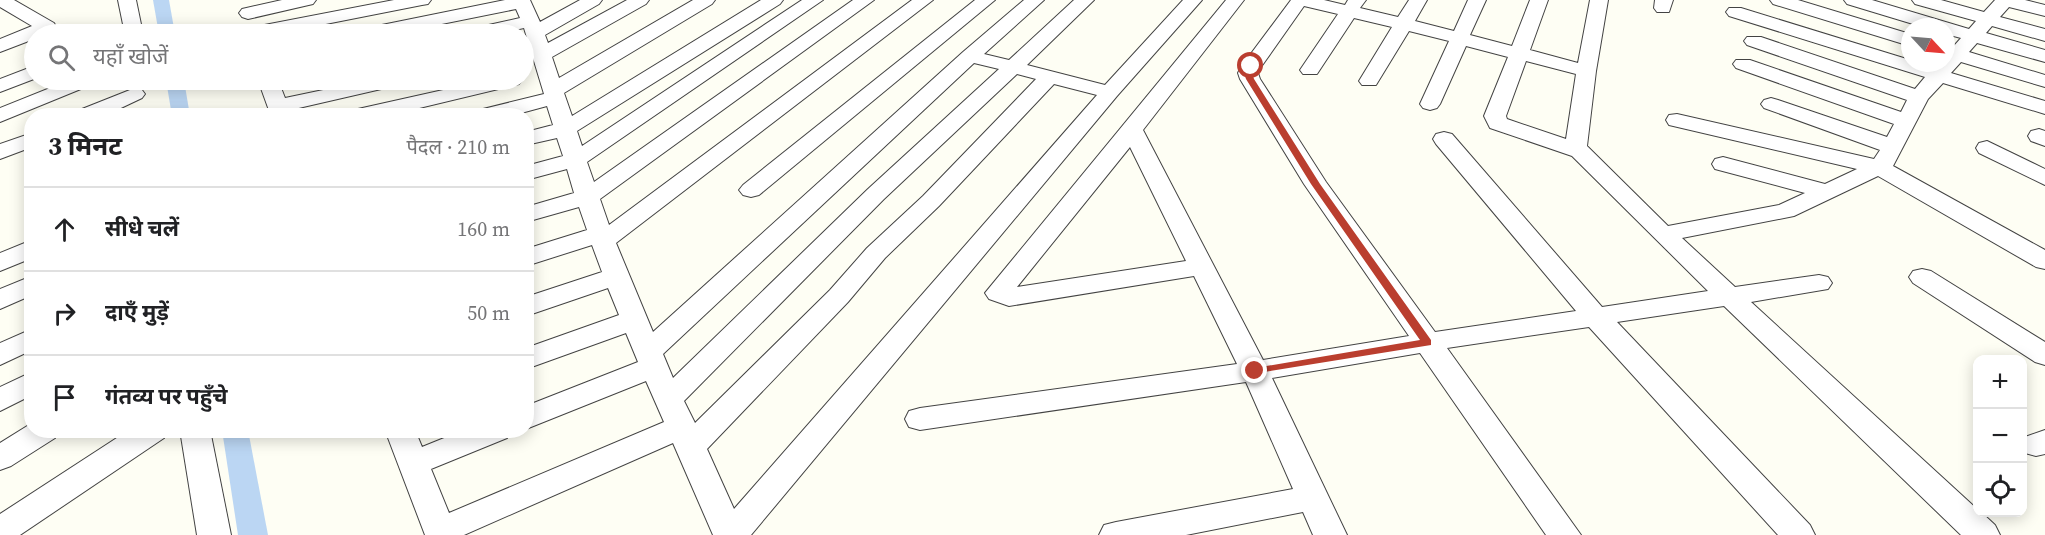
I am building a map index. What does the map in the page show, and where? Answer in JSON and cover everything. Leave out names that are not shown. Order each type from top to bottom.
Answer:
[{"type":"street","points":[[1,0],[43,24]]},
{"type":"street","points":[[127,0],[131,24]]},
{"type":"street","points":[[252,24],[247,6],[307,0]]},
{"type":"street","points":[[303,24],[422,0]]},
{"type":"street","points":[[534,42],[593,0]]},
{"type":"street","points":[[534,42],[640,0]]},
{"type":"street","points":[[534,42],[706,0]]},
{"type":"street","points":[[534,137],[565,129],[774,0]]},
{"type":"street","points":[[534,171],[575,160],[814,0]]},
{"type":"street","points":[[751,190],[986,0]]},
{"type":"street","points":[[534,414],[652,359],[970,56],[1035,0]]},
{"type":"street","points":[[669,399],[876,194],[1085,0]]},
{"type":"street","points":[[534,42],[587,197],[633,320],[731,535],[1110,92],[1193,0]]},
{"type":"street","points":[[1201,267],[1009,297],[998,293],[1235,0]]},
{"type":"street","points":[[1564,535],[1316,184],[1248,73],[1300,0],[1354,6],[1404,24],[1586,71]]},
{"type":"street","points":[[1369,81],[1418,0]]},
{"type":"street","points":[[1430,104],[1477,0]]},
{"type":"street","points":[[1539,0],[1495,116],[1496,120],[1501,125],[1576,148],[1662,234],[1983,535]]},
{"type":"street","points":[[1576,148],[1586,71],[1599,0]]},
{"type":"street","points":[[1779,0],[1901,37]]},
{"type":"street","points":[[1853,0],[1914,18]]},
{"type":"street","points":[[1921,0],[2045,34]]},
{"type":"street","points":[[1955,50],[1972,36],[2005,0],[2045,11]]},
{"type":"street","points":[[534,213],[587,197],[860,1],[916,6]]},
{"type":"street","points":[[534,256],[602,237],[916,6]]},
{"type":"street","points":[[1310,70],[1354,6]]},
{"type":"street","points":[[1735,12],[2045,108]]},
{"type":"street","points":[[1955,30],[2045,56]]},
{"type":"street","points":[[0,46],[24,36]]},
{"type":"street","points":[[1754,41],[1919,97]]},
{"type":"street","points":[[1955,54],[2045,81]]},
{"type":"street","points":[[970,56],[1110,92]]},
{"type":"street","points":[[1743,64],[1906,121]]},
{"type":"street","points":[[1662,234],[1786,212],[1879,167],[1893,147],[1919,97],[1939,72]]},
{"type":"street","points":[[0,86],[24,76]]},
{"type":"street","points":[[403,438],[441,533],[686,437],[839,296],[876,253],[931,201],[1049,77]]},
{"type":"street","points":[[0,116],[62,90]]},
{"type":"street","points":[[99,108],[129,90]]},
{"type":"street","points":[[135,90],[138,108]]},
{"type":"street","points":[[274,90],[279,108]]},
{"type":"street","points":[[291,108],[359,90]]},
{"type":"street","points":[[391,108],[469,90]]},
{"type":"street","points":[[489,108],[501,90]]},
{"type":"street","points":[[1771,104],[1893,147]]},
{"type":"street","points":[[1677,120],[1879,167],[2045,261]]},
{"type":"street","points":[[1132,130],[1255,371],[1330,535]]},
{"type":"street","points":[[1444,139],[1595,316],[1798,535]]},
{"type":"street","points":[[0,152],[24,142]]},
{"type":"street","points":[[1987,148],[2045,178]]},
{"type":"street","points":[[1723,164],[1829,192]]},
{"type":"street","points":[[0,263],[24,252]]},
{"type":"street","points":[[534,304],[616,276]]},
{"type":"street","points":[[1922,277],[2045,355]]},
{"type":"street","points":[[920,419],[1255,371],[1428,342],[1819,283]]},
{"type":"street","points":[[0,300],[24,288]]},
{"type":"street","points":[[534,356],[633,320]]},
{"type":"street","points":[[0,355],[24,342]]},
{"type":"street","points":[[0,400],[24,386]]},
{"type":"street","points":[[0,458],[31,438]]},
{"type":"street","points":[[0,531],[141,438]]},
{"type":"street","points":[[196,438],[214,535]]},
{"type":"street","points":[[413,464],[476,438]]},
{"type":"street","points":[[1116,535],[1312,498]]},
{"type":"waterway","points":[[161,0],[165,24]]},
{"type":"waterway","points":[[177,90],[180,108]]},
{"type":"waterway","points":[[236,438],[253,535]]},
{"type":"route","points":[[1251,66],[1248,73],[1250,79],[1316,184],[1428,342],[1255,371]]}]
